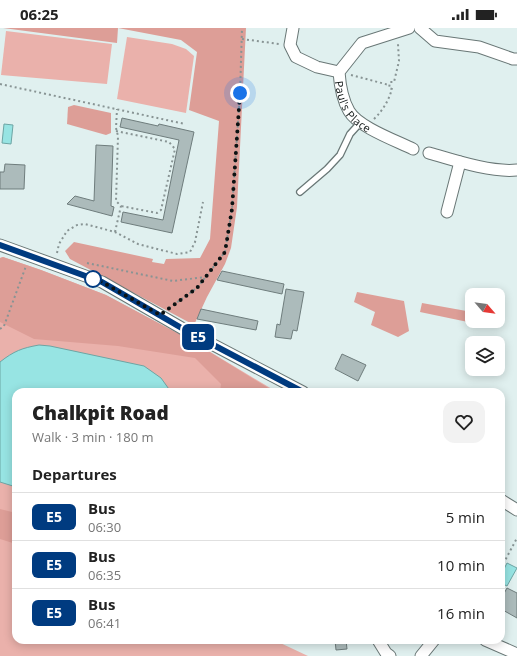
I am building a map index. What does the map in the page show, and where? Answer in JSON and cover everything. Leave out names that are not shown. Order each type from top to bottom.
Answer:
[{"type":"street","points":[[293,28],[290,45],[296,57],[317,67],[339,72]]},
{"type":"street","name":"Paul's Place","points":[[409,28],[362,43],[339,72],[341,90],[350,112],[364,125],[413,149]]},
{"type":"street","points":[[420,28],[435,40],[479,46],[513,59],[517,59]]},
{"type":"street","points":[[429,153],[460,162],[506,171],[517,170]]},
{"type":"street","points":[[447,212],[460,162]]},
{"type":"street","points":[[3,248],[102,282],[185,330],[295,388]]},
{"type":"street","points":[[505,502],[517,510]]},
{"type":"street","points":[[380,644],[386,653],[390,656]]},
{"type":"street","points":[[421,656],[431,644]]},
{"type":"street","points":[[494,644],[517,654]]},
{"type":"lane","points":[[300,192],[327,169],[340,155],[350,134],[364,125]]},
{"type":"path","points":[[160,315],[197,288],[225,252],[232,209],[240,93],[242,28]]},
{"type":"path","points":[[388,85],[390,82],[394,82],[399,61],[399,46],[393,34]]},
{"type":"path","points":[[242,39],[290,45]]},
{"type":"path","points":[[339,72],[388,85],[392,90],[384,108],[364,125]]},
{"type":"path","points":[[0,84],[185,124]]},
{"type":"path","points":[[116,131],[169,142],[175,149],[161,210],[158,213],[121,206],[116,201],[118,136],[116,131],[117,109]]},
{"type":"path","points":[[53,264],[59,244],[67,231],[77,225],[85,224],[115,232],[138,244],[177,254],[190,252],[195,242],[203,202]]},
{"type":"path","points":[[115,232],[121,206]]},
{"type":"path","points":[[0,329],[4,326],[29,256]]},
{"type":"path","points":[[85,263],[173,281],[205,277]]},
{"type":"path","points":[[505,560],[517,538]]},
{"type":"shaded area","points":[[3,28],[118,28],[117,43]]},
{"type":"shaded area","points":[[118,28],[246,28],[237,207],[231,248],[225,264],[194,325],[70,259],[65,251],[74,242],[153,259],[152,262],[164,264],[166,259],[200,258],[210,239],[219,121],[189,110],[197,52],[181,40]]},
{"type":"shaded area","points":[[6,31],[112,44],[107,84],[1,75]]},
{"type":"shaded area","points":[[127,37],[172,44],[186,49],[194,56],[186,113],[117,99]]},
{"type":"shaded area","points":[[74,105],[111,113],[111,133],[106,135],[67,124],[68,107]]},
{"type":"shaded area","points":[[3,257],[41,270],[106,295],[192,341],[270,388],[12,388],[12,644],[282,644],[308,656],[0,656],[0,258]]},
{"type":"shaded area","points":[[3,257],[41,270],[106,295],[192,341],[268,388],[220,388],[221,384],[195,358],[118,346],[34,339],[0,322],[0,258]]},
{"type":"shaded area","points":[[357,292],[404,301],[409,331],[398,337],[371,325],[375,312],[354,302]]},
{"type":"shaded area","points":[[422,303],[465,311],[465,321],[420,312]]},
{"type":"shaded area","points":[[0,509],[12,512],[12,543],[0,539]]},
{"type":"water","points":[[4,124],[13,125],[11,144],[2,143]]},
{"type":"water","points":[[39,345],[50,346],[144,366],[161,378],[168,388],[12,388],[12,486],[0,482],[0,362],[18,350]]},
{"type":"water","points":[[507,563],[517,568],[507,586],[505,585],[505,567]]},
{"type":"building","points":[[122,118],[194,132],[172,233],[121,222],[123,212],[163,220],[179,140],[120,127]]},
{"type":"building","points":[[96,145],[113,146],[111,206],[114,207],[112,216],[67,204],[75,196],[94,201]]},
{"type":"building","points":[[5,164],[25,165],[24,189],[0,189],[0,172],[4,172]]},
{"type":"building","points":[[222,271],[284,284],[282,294],[217,280]]},
{"type":"building","points":[[286,289],[304,292],[297,331],[293,330],[291,339],[275,337],[277,324],[280,325]]},
{"type":"building","points":[[201,309],[258,321],[256,330],[197,319]]},
{"type":"building","points":[[342,354],[366,365],[358,381],[335,369]]},
{"type":"building","points":[[507,588],[517,593],[517,618],[505,611],[505,592]]},
{"type":"building","points":[[335,644],[346,644],[347,649],[336,650]]},
{"type":"bus line","name":"E5","points":[[0,245],[102,282],[185,330],[295,388]]},
{"type":"route","points":[[93,279],[90,278],[102,282],[160,315],[197,288],[225,252],[232,209],[240,93]]}]
